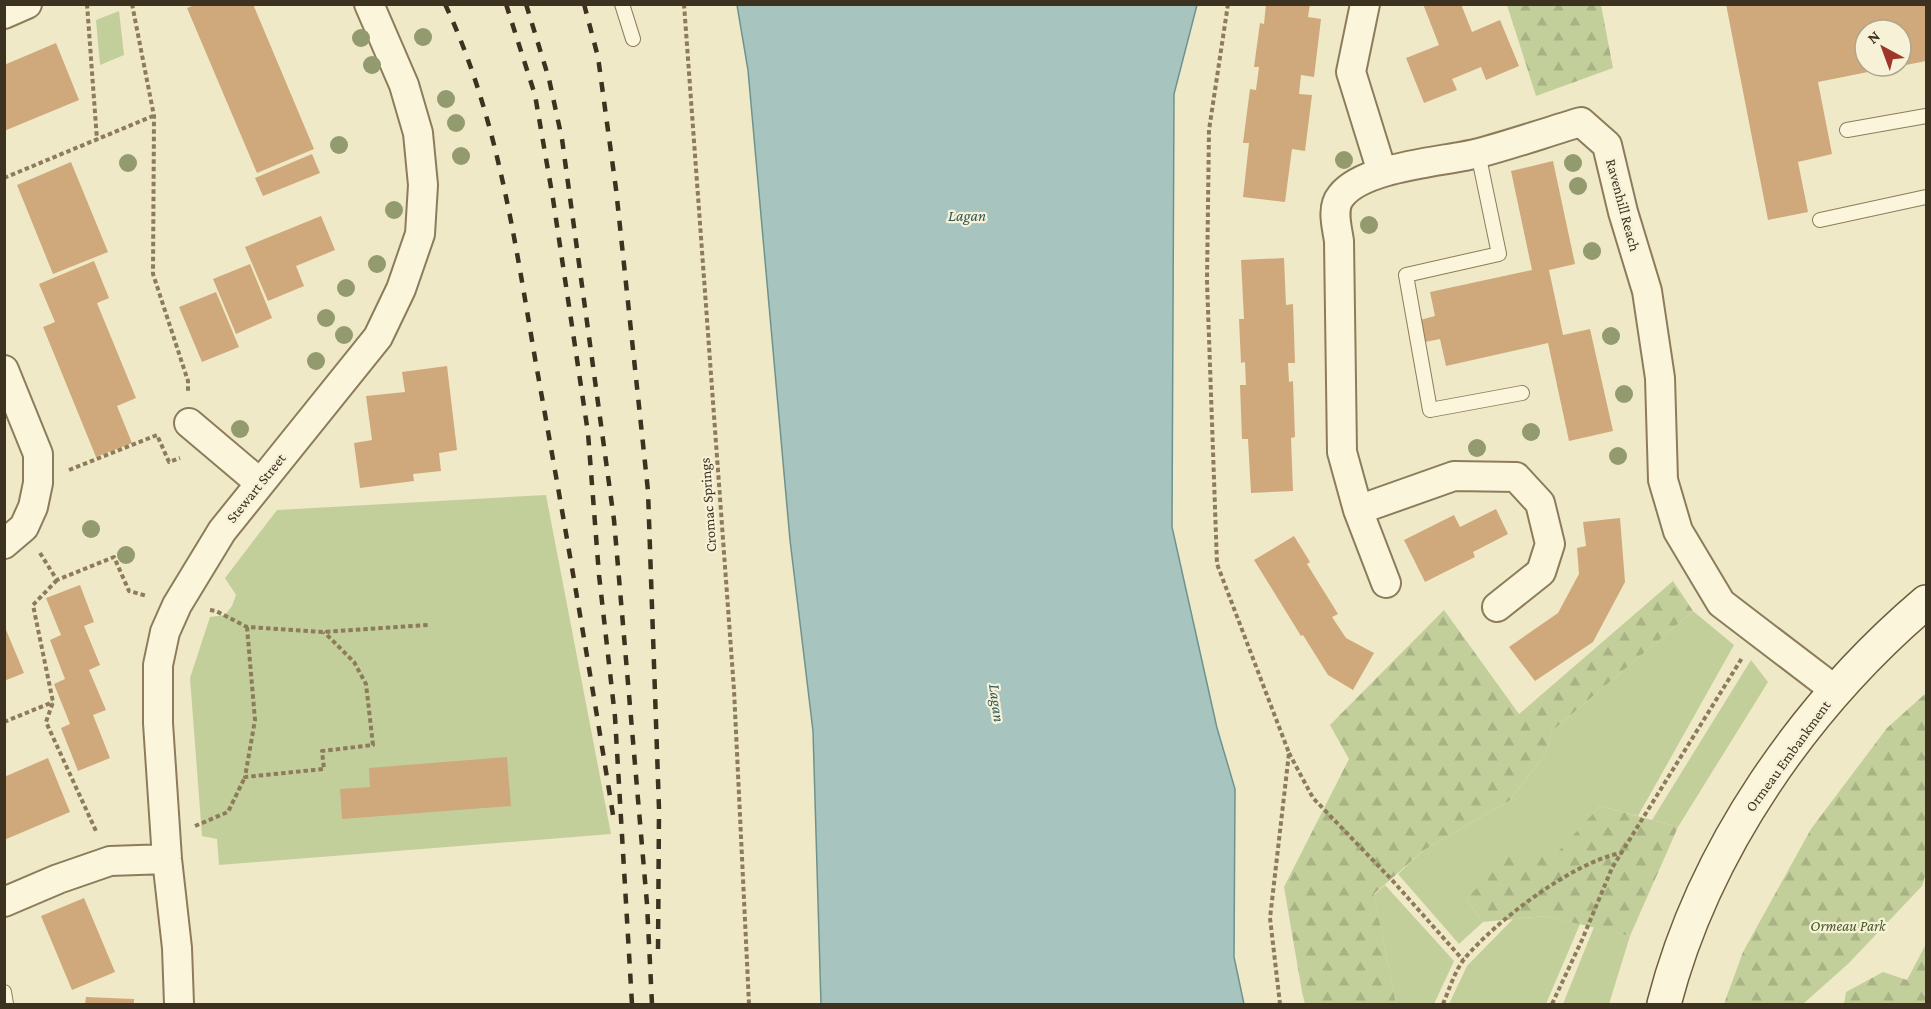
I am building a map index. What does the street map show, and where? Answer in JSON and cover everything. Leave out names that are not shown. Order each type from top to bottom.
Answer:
[{"type":"street","points":[[4,14],[27,4]]},
{"type":"street","name":"Stewart Street","points":[[179,1005],[177,948],[167,859],[158,723],[158,665],[165,632],[182,596],[222,531],[378,337],[401,289],[420,234],[423,185],[418,133],[404,86],[369,4]]},
{"type":"street","points":[[1365,4],[1351,72],[1382,172]]},
{"type":"street","name":"Ravenhill Reach","points":[[1386,583],[1358,510],[1342,452],[1340,241],[1335,215],[1338,199],[1348,188],[1382,172],[1478,153],[1581,122],[1607,145],[1623,212],[1647,291],[1660,378],[1663,480],[1678,531],[1721,603],[1835,690]]},
{"type":"street","points":[[4,370],[38,454],[38,483],[33,507],[24,527],[4,544]]},
{"type":"street","points":[[189,423],[260,483]]},
{"type":"street","points":[[1358,510],[1454,476],[1516,477],[1540,503],[1550,544],[1541,572],[1497,607]]},
{"type":"street","name":"Ormeau Embankment","points":[[1664,1005],[1673,966],[1710,875],[1757,794],[1835,690],[1926,602]]},
{"type":"street","points":[[4,902],[58,879],[110,861],[167,859]]},
{"type":"lane","points":[[622,4],[633,39]]},
{"type":"lane","points":[[1847,130],[1926,116]]},
{"type":"lane","points":[[1478,153],[1498,254],[1406,275],[1430,410],[1522,393]]},
{"type":"lane","points":[[1820,220],[1926,197]]},
{"type":"lane","points":[[4,992],[6,1005]]},
{"type":"path","points":[[87,4],[97,140]]},
{"type":"path","points":[[132,4],[154,116],[153,274],[188,381],[189,423]]},
{"type":"path","name":"Cromac Springs","points":[[684,4],[734,690],[749,1005]]},
{"type":"path","points":[[1228,4],[1209,130],[1207,281],[1217,564],[1289,753],[1313,798],[1392,880],[1463,960]]},
{"type":"path","points":[[4,178],[154,116]]},
{"type":"path","points":[[38,483],[157,435],[169,462],[214,443]]},
{"type":"path","points":[[57,580],[33,605],[53,702],[46,722],[110,861]]},
{"type":"path","points":[[165,830],[196,826],[228,812],[245,777],[255,720],[247,627]]},
{"type":"path","points":[[245,777],[324,768],[322,751],[373,745],[366,684],[354,662],[323,632]]},
{"type":"path","points":[[1552,1005],[1612,868],[1758,632]]},
{"type":"path","points":[[4,722],[53,702]]},
{"type":"path","points":[[1280,1005],[1270,918],[1289,753]]},
{"type":"path","points":[[1443,1005],[1463,960],[1504,920],[1553,883],[1608,856],[1621,853]]},
{"type":"green space","points":[[1507,5],[1601,5],[1613,68],[1536,96]]},
{"type":"green space","points":[[119,11],[124,55],[100,65],[96,20]]},
{"type":"green space","points":[[546,495],[611,834],[219,865],[217,839],[202,836],[190,678],[210,617],[225,615],[236,595],[225,578],[277,510]]},
{"type":"green space","points":[[1673,581],[1693,611],[1552,731],[1546,753],[1509,801],[1424,850],[1374,894],[1396,1004],[1305,1004],[1284,887],[1349,759],[1330,725],[1444,610],[1519,714]]},
{"type":"green space","points":[[1693,611],[1734,645],[1638,816],[1600,806],[1553,858],[1466,899],[1483,922],[1459,944],[1398,874],[1424,850],[1509,801],[1546,753],[1552,731]]},
{"type":"green space","points":[[1751,660],[1768,682],[1678,827],[1652,820]]},
{"type":"green space","name":"Ormeau Park","points":[[1926,693],[1926,873],[1922,886],[1849,963],[1803,1004],[1724,1004],[1743,952],[1811,829],[1887,728]]},
{"type":"green space","points":[[1600,806],[1678,827],[1630,936],[1545,916],[1483,922],[1466,899],[1514,851],[1553,857]]},
{"type":"green space","points":[[1385,885],[1454,961],[1434,1004],[1396,1004],[1374,895]]},
{"type":"green space","points":[[1545,916],[1580,924],[1546,1004],[1449,1004],[1467,966],[1513,919]]},
{"type":"green space","points":[[1594,927],[1630,936],[1609,1004],[1563,1004]]},
{"type":"green space","points":[[1926,944],[1926,1004],[1844,1004],[1846,992],[1883,972],[1907,980]]},
{"type":"water","name":"Lagan","points":[[737,5],[1197,5],[1174,94],[1172,527],[1217,728],[1235,789],[1234,957],[1244,1004],[821,1004],[813,731],[790,540],[748,70]]},
{"type":"building","points":[[197,4],[253,4],[314,149],[257,173],[187,8]]},
{"type":"building","points":[[1266,4],[1310,4],[1308,17],[1321,19],[1314,77],[1301,75],[1299,94],[1312,95],[1305,151],[1292,149],[1285,202],[1243,197],[1249,143],[1243,143],[1250,89],[1256,90],[1259,67],[1254,67],[1260,23],[1264,24]]},
{"type":"building","points":[[1423,4],[1461,4],[1472,32],[1500,20],[1519,66],[1486,80],[1481,67],[1452,79],[1457,90],[1424,103],[1406,58],[1439,45]]},
{"type":"building","points":[[1726,4],[1926,4],[1926,61],[1913,64],[1913,18],[1853,18],[1853,75],[1818,82],[1832,154],[1798,162],[1808,212],[1768,220]]},
{"type":"building","points":[[56,43],[79,100],[4,131],[4,65]]},
{"type":"building","points":[[312,154],[320,173],[263,196],[255,178]]},
{"type":"building","points":[[1553,161],[1575,264],[1549,270],[1563,335],[1590,329],[1613,431],[1569,441],[1548,343],[1446,366],[1440,339],[1425,342],[1420,320],[1435,316],[1430,292],[1532,270],[1511,171]]},
{"type":"building","points":[[71,162],[108,252],[53,274],[17,185]]},
{"type":"building","points":[[321,216],[335,250],[296,266],[304,286],[268,301],[245,247]]},
{"type":"building","points":[[1284,258],[1286,305],[1293,304],[1295,363],[1288,363],[1289,382],[1293,381],[1295,437],[1291,438],[1293,491],[1251,493],[1248,439],[1242,439],[1240,385],[1246,385],[1245,362],[1241,363],[1239,319],[1244,319],[1241,260]]},
{"type":"building","points":[[94,261],[109,298],[97,303],[136,398],[117,406],[132,443],[96,457],[43,327],[55,322],[39,284]]},
{"type":"building","points":[[250,264],[272,318],[236,334],[213,279]]},
{"type":"building","points":[[216,292],[239,347],[202,362],[179,307]]},
{"type":"building","points":[[447,366],[457,450],[439,453],[441,471],[413,474],[414,481],[360,488],[354,443],[372,440],[366,396],[405,392],[402,372]]},
{"type":"building","points":[[1496,509],[1508,534],[1473,552],[1475,557],[1425,582],[1404,540],[1454,515],[1460,527]]},
{"type":"building","points":[[1620,518],[1625,582],[1593,642],[1535,681],[1509,647],[1558,613],[1579,574],[1577,548],[1586,546],[1583,522]]},
{"type":"building","points":[[1294,536],[1310,562],[1307,564],[1338,614],[1332,617],[1346,638],[1374,653],[1353,690],[1328,675],[1254,560]]},
{"type":"building","points":[[80,585],[94,622],[84,626],[100,665],[89,670],[106,710],[93,715],[110,758],[78,771],[61,728],[70,724],[54,684],[65,679],[50,640],[61,635],[46,598]]},
{"type":"building","points":[[4,625],[24,673],[4,681]]},
{"type":"building","points":[[507,757],[511,806],[342,819],[340,789],[370,787],[369,768]]},
{"type":"building","points":[[48,758],[70,812],[4,840],[4,777]]},
{"type":"building","points":[[84,898],[115,972],[72,990],[41,916]]},
{"type":"building","points":[[86,997],[134,999],[134,1004],[85,1004]]},
{"type":"railway","points":[[445,4],[479,91],[503,181],[566,533],[613,815]]},
{"type":"railway","points":[[506,4],[535,95],[588,433],[599,575],[615,717],[632,1004]]},
{"type":"railway","points":[[526,4],[549,79],[562,139],[614,520],[647,904],[652,1004]]},
{"type":"railway","points":[[584,4],[598,57],[616,189],[648,491],[659,809],[658,954]]}]
